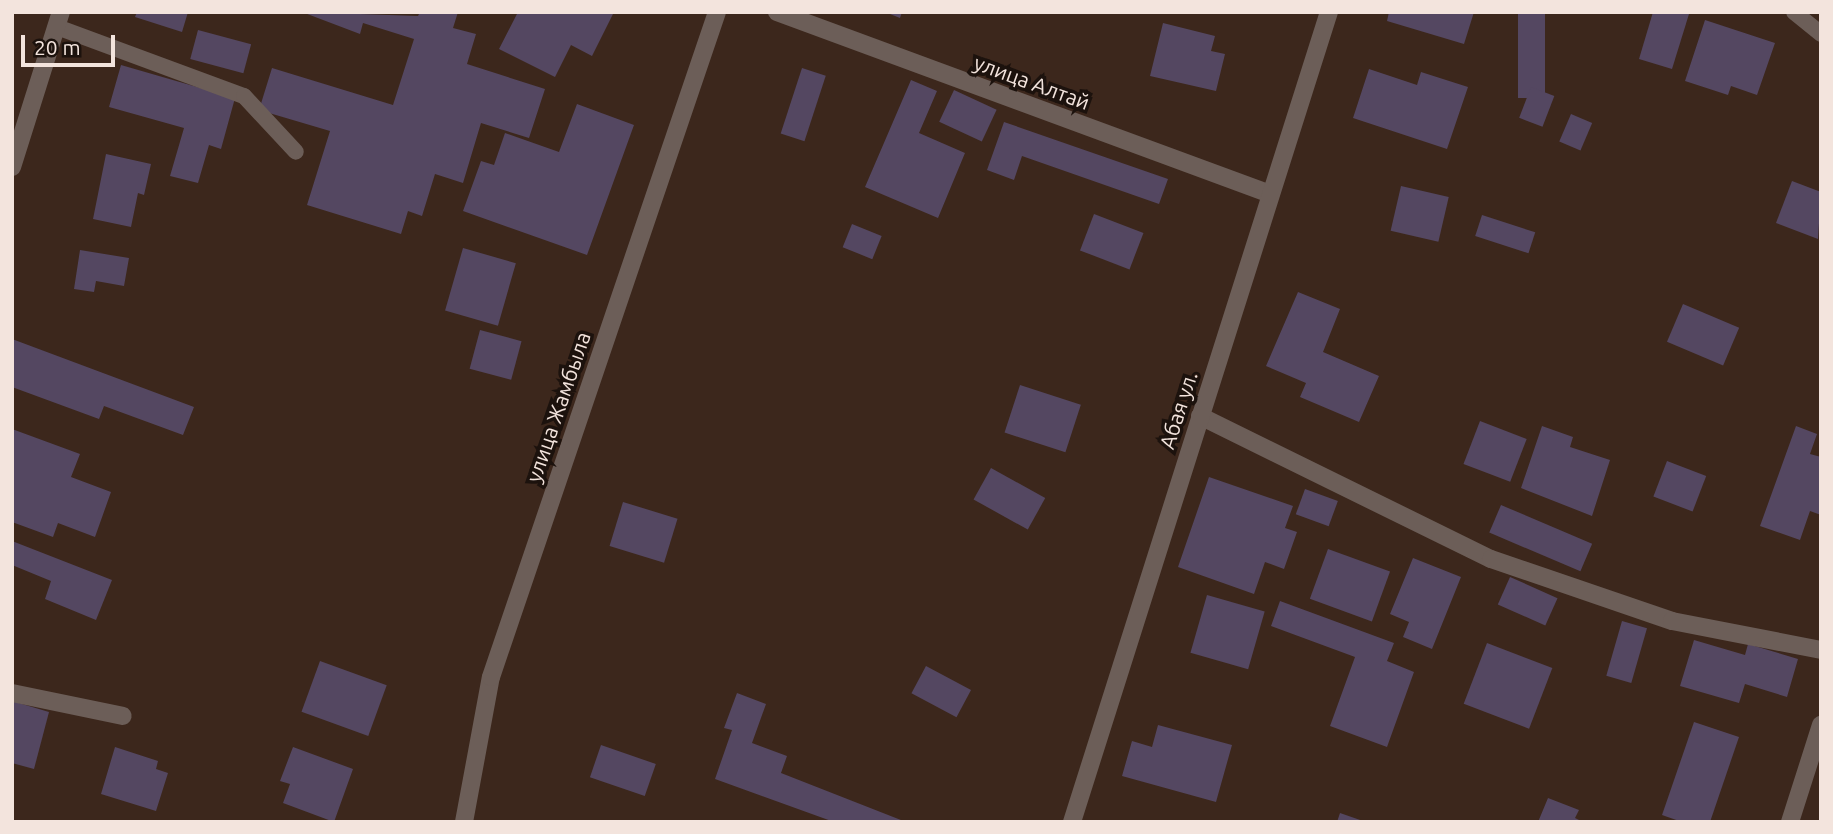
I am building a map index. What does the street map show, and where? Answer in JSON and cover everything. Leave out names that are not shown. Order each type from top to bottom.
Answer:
[{"type":"street","name":"улица Жамбыла","points":[[464,822],[491,677],[717,12]]},
{"type":"street","name":"улица Алтай","points":[[777,12],[1270,194]]},
{"type":"street","name":"Абая ул.","points":[[1072,822],[1329,12]]},
{"type":"street","points":[[12,167],[59,20]]},
{"type":"street","points":[[1200,415],[1491,559],[1672,621],[1821,650]]},
{"type":"street","points":[[12,693],[123,716]]},
{"type":"street","points":[[1790,822],[1821,725]]},
{"type":"lane","points":[[1794,12],[1821,34]]},
{"type":"lane","points":[[59,20],[244,96],[296,152]]},
{"type":"building","points":[[137,12],[188,12],[182,32],[135,17]]},
{"type":"building","points":[[302,12],[418,16],[420,12],[458,12],[453,28],[476,34],[467,64],[545,89],[529,138],[481,123],[463,183],[435,174],[422,216],[408,211],[401,234],[307,205],[330,131],[259,110],[272,68],[393,105],[414,39],[363,23],[360,34]]},
{"type":"building","points":[[518,12],[614,12],[592,56],[571,45],[555,77],[499,49]]},
{"type":"building","points":[[885,12],[902,12],[900,18]]},
{"type":"building","points":[[1389,12],[1474,12],[1464,44],[1387,21]]},
{"type":"building","points":[[1518,12],[1545,12],[1545,98],[1518,98]]},
{"type":"building","points":[[1653,12],[1689,14],[1672,69],[1639,59]]},
{"type":"building","points":[[1705,20],[1775,43],[1757,95],[1731,86],[1728,95],[1685,81]]},
{"type":"building","points":[[1163,23],[1215,36],[1211,51],[1225,54],[1216,91],[1150,76]]},
{"type":"building","points":[[198,30],[251,44],[243,73],[190,59]]},
{"type":"building","points":[[121,65],[235,98],[221,149],[209,145],[198,183],[170,176],[184,128],[109,107]]},
{"type":"building","points":[[802,68],[826,76],[804,141],[781,134]]},
{"type":"building","points":[[1369,69],[1417,85],[1421,72],[1468,87],[1447,149],[1353,118]]},
{"type":"building","points":[[911,80],[937,91],[919,133],[965,153],[938,218],[865,187]]},
{"type":"building","points":[[1531,87],[1554,96],[1543,127],[1519,118]]},
{"type":"building","points":[[954,90],[997,110],[982,142],[939,122]]},
{"type":"building","points":[[577,104],[634,125],[587,255],[463,211],[481,161],[494,165],[505,133],[559,152]]},
{"type":"building","points":[[1571,114],[1592,123],[1580,151],[1559,142]]},
{"type":"building","points":[[1004,122],[1168,179],[1159,204],[1022,156],[1014,180],[987,170]]},
{"type":"building","points":[[106,154],[151,164],[144,195],[138,193],[131,227],[93,219]]},
{"type":"building","points":[[1792,181],[1821,192],[1818,239],[1776,223]]},
{"type":"building","points":[[1401,186],[1449,197],[1438,242],[1391,231]]},
{"type":"building","points":[[1094,214],[1143,233],[1130,269],[1080,250]]},
{"type":"building","points":[[1482,215],[1535,232],[1528,253],[1475,236]]},
{"type":"building","points":[[852,224],[882,236],[872,259],[843,247]]},
{"type":"building","points":[[463,248],[516,263],[498,326],[445,310]]},
{"type":"building","points":[[80,250],[129,258],[124,286],[96,281],[94,292],[74,289]]},
{"type":"building","points":[[1298,292],[1340,309],[1323,352],[1379,376],[1359,422],[1300,397],[1306,383],[1266,366]]},
{"type":"building","points":[[1683,304],[1739,328],[1723,366],[1667,342]]},
{"type":"building","points":[[480,330],[522,341],[511,380],[470,369]]},
{"type":"building","points":[[12,339],[194,407],[183,435],[104,406],[99,419],[12,387]]},
{"type":"building","points":[[1020,385],[1081,405],[1065,452],[1005,433]]},
{"type":"building","points":[[1480,421],[1527,439],[1510,482],[1464,464]]},
{"type":"building","points":[[1542,426],[1573,437],[1570,447],[1610,460],[1592,516],[1521,488]]},
{"type":"building","points":[[1796,426],[1817,434],[1810,454],[1821,457],[1821,515],[1810,511],[1800,540],[1760,526]]},
{"type":"building","points":[[12,429],[80,454],[71,477],[111,492],[95,537],[58,523],[53,537],[12,522]]},
{"type":"building","points":[[1667,461],[1706,476],[1693,512],[1653,496]]},
{"type":"building","points":[[991,468],[1045,498],[1028,530],[974,499]]},
{"type":"building","points":[[1209,477],[1293,506],[1285,528],[1297,532],[1284,569],[1265,562],[1254,594],[1178,567]]},
{"type":"building","points":[[1305,489],[1338,501],[1329,526],[1296,514]]},
{"type":"building","points":[[623,502],[678,519],[664,563],[610,546]]},
{"type":"building","points":[[1501,505],[1592,544],[1580,571],[1489,533]]},
{"type":"building","points":[[12,541],[112,580],[96,620],[45,599],[51,581],[12,565]]},
{"type":"building","points":[[1328,549],[1390,572],[1372,621],[1310,599]]},
{"type":"building","points":[[1413,558],[1461,577],[1432,649],[1403,637],[1409,622],[1390,614]]},
{"type":"building","points":[[1510,577],[1558,598],[1545,626],[1498,604]]},
{"type":"building","points":[[1207,595],[1265,612],[1248,669],[1190,653]]},
{"type":"building","points":[[1280,601],[1394,643],[1387,661],[1414,672],[1387,747],[1330,726],[1355,657],[1271,626]]},
{"type":"building","points":[[1622,621],[1647,628],[1631,683],[1606,676]]},
{"type":"building","points":[[1694,640],[1745,655],[1748,644],[1798,659],[1787,697],[1745,684],[1739,703],[1680,686]]},
{"type":"building","points":[[1487,643],[1552,668],[1529,729],[1464,704]]},
{"type":"building","points":[[320,661],[387,685],[368,736],[302,712]]},
{"type":"building","points":[[926,666],[971,690],[956,717],[911,693]]},
{"type":"building","points":[[737,693],[766,704],[752,743],[787,756],[781,773],[906,822],[834,822],[715,779],[732,730],[724,728]]},
{"type":"building","points":[[12,701],[49,712],[34,769],[12,763]]},
{"type":"building","points":[[1694,722],[1739,737],[1710,822],[1682,822],[1662,815]]},
{"type":"building","points":[[1158,725],[1232,745],[1216,802],[1122,776],[1132,741],[1152,747]]},
{"type":"building","points":[[601,745],[656,764],[645,796],[590,777]]},
{"type":"building","points":[[115,747],[158,761],[156,769],[168,773],[156,811],[101,794]]},
{"type":"building","points":[[293,747],[353,769],[334,822],[283,803],[290,784],[280,781]]},
{"type":"building","points":[[1548,798],[1579,810],[1575,818],[1583,822],[1538,822]]},
{"type":"building","points":[[1340,813],[1363,821],[1363,822],[1337,822]]}]
